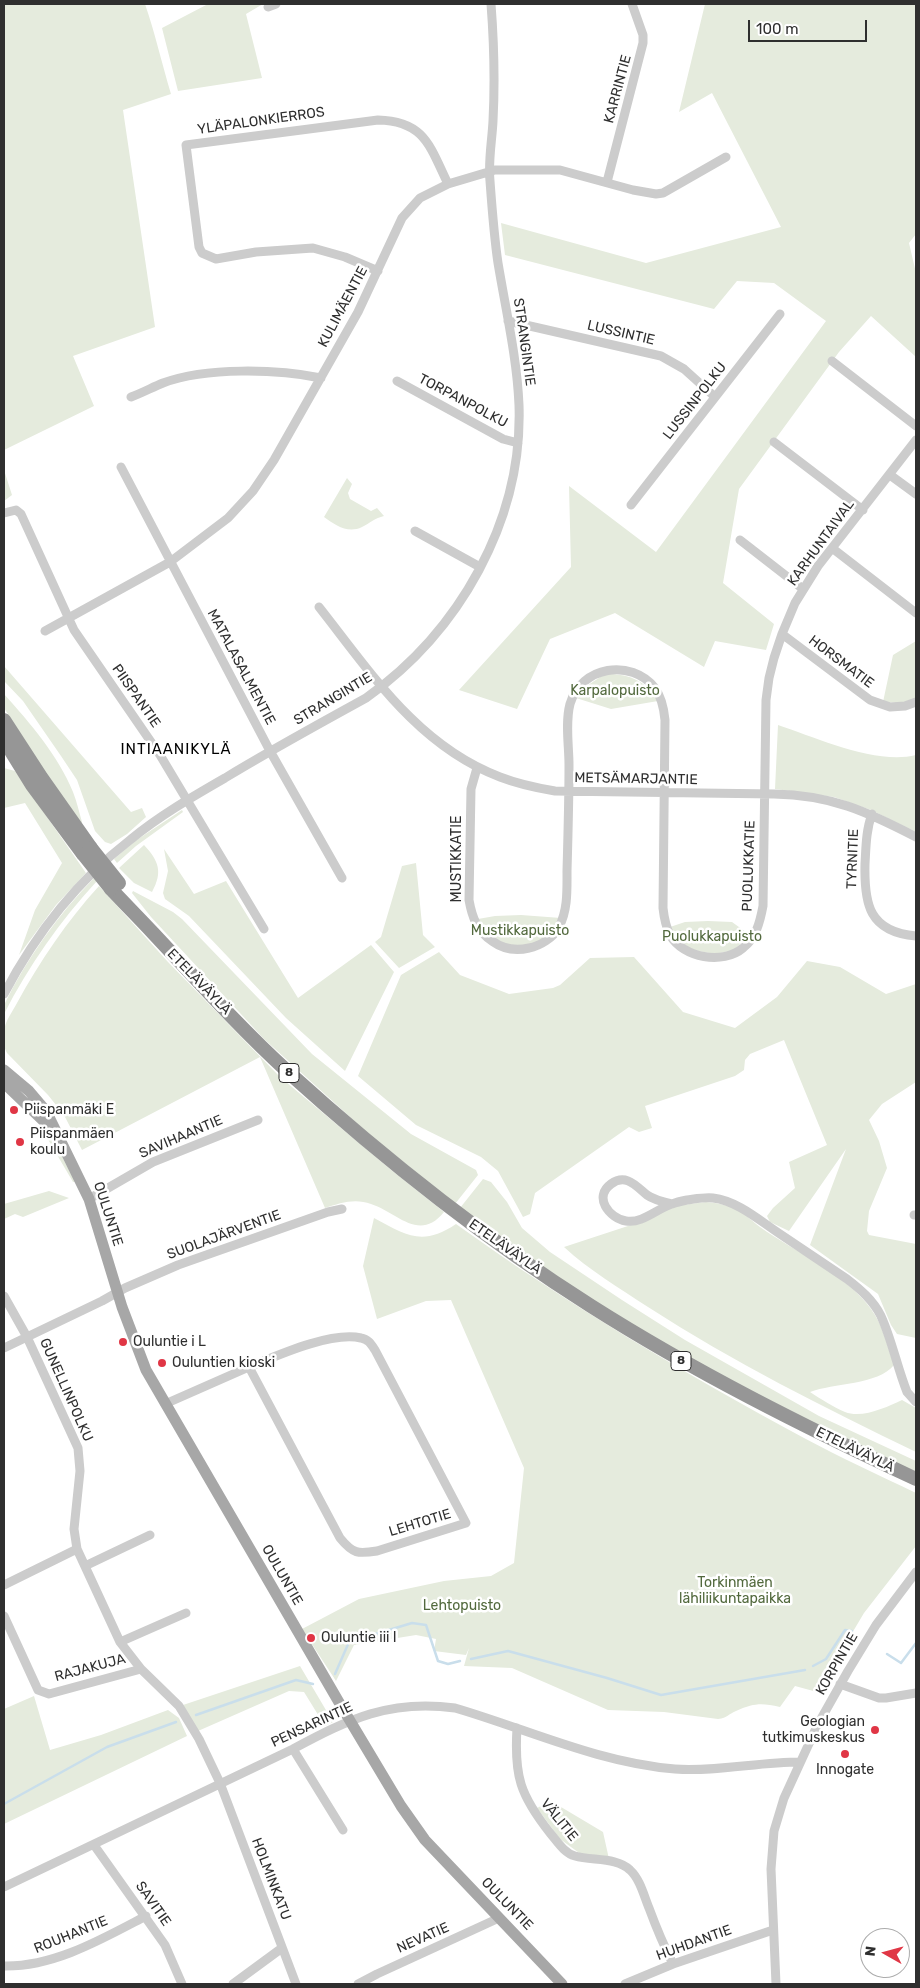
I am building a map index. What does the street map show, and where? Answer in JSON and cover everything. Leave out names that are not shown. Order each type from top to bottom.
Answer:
[{"type":"highway","name":"8","points":[[4,720],[9,747]]},
{"type":"highway","name":"ETELÄVÄYLÄ","points":[[9,747],[47,806],[87,851],[153,932],[219,1003],[286,1070],[393,1162],[461,1216],[553,1281],[656,1346],[790,1419],[916,1479]]},
{"type":"main road","name":"OULUNTIE","points":[[4,1070],[28,1091],[46,1111],[89,1198],[117,1292],[137,1351],[146,1370],[349,1720],[415,1827],[562,1984]]},
{"type":"main road","name":"OULUNTIE","points":[[4,1084],[55,1132]]},
{"type":"street","name":"STRANGINTIE","points":[[4,994],[40,934],[80,886],[129,840],[186,800],[366,698],[381,687],[418,654],[442,628],[480,567],[501,519],[508,494],[518,443],[519,406],[516,367],[498,261],[489,170],[494,80],[491,4]]},
{"type":"street","name":"KARRINTIE","points":[[607,182],[643,43],[643,35],[632,4]]},
{"type":"street","name":"YLÄPALONKIERROS","points":[[378,271],[313,248],[256,252],[216,259],[202,253],[199,248],[186,145],[378,120],[391,120],[406,124],[420,134],[426,141],[448,184]]},
{"type":"street","name":"KULIMÄENTIE","points":[[45,630],[170,562],[228,518],[253,491],[274,460],[321,378],[378,271],[402,218],[420,198],[448,184],[489,170],[546,169],[560,170],[633,190],[656,194],[663,193],[726,157]]},
{"type":"street","name":"LUSSINPOLKU","points":[[631,504],[780,314]]},
{"type":"street","name":"LUSSINTIE","points":[[508,321],[661,356],[684,370],[715,397]]},
{"type":"street","points":[[832,361],[916,426]]},
{"type":"street","points":[[132,397],[165,382],[210,374],[295,372],[321,378]]},
{"type":"street","name":"TORPANPOLKU","points":[[397,382],[503,439],[518,443]]},
{"type":"street","name":"KARHUNTAIVAL","points":[[764,794],[766,700],[769,678],[782,634],[795,603],[832,548],[916,440]]},
{"type":"street","points":[[774,442],[863,510]]},
{"type":"street","name":"MATALASALMENTIE","points":[[121,467],[270,751],[342,878]]},
{"type":"street","points":[[890,475],[916,494]]},
{"type":"street","name":"PIISPANTIE","points":[[4,512],[16,510],[20,514],[74,630],[160,755],[264,929]]},
{"type":"street","points":[[415,531],[480,567]]},
{"type":"street","points":[[740,540],[804,589]]},
{"type":"street","points":[[832,548],[916,613]]},
{"type":"street","name":"METSÄMARJANTIE","points":[[318,607],[401,710],[431,739],[477,768],[520,784],[555,791],[810,796],[872,814],[916,836]]},
{"type":"street","name":"HORSMATIE","points":[[782,634],[870,700],[890,707],[905,706],[916,702]]},
{"type":"street","points":[[569,791],[569,713],[573,698],[585,681],[594,675],[612,669],[632,672],[648,682],[655,688],[662,702],[665,720],[664,793]]},
{"type":"street","name":"MUSTIKKATIE","points":[[477,768],[471,789],[469,900],[471,913],[474,921],[486,937],[512,949],[521,950],[538,946],[550,938],[558,929],[563,918],[567,894],[569,791]]},
{"type":"street","name":"PUOLUKKATIE","points":[[664,793],[663,908],[665,920],[670,935],[676,942],[692,953],[708,957],[724,956],[738,952],[744,948],[758,927],[762,906],[764,794]]},
{"type":"street","name":"TYRNITIE","points":[[872,814],[866,835],[865,890],[867,901],[878,921],[886,927],[896,933],[916,936]]},
{"type":"street","name":"SAVIHAANTIE","points":[[89,1198],[153,1162],[258,1120]]},
{"type":"street","points":[[672,1204],[642,1219],[629,1222],[617,1219],[607,1211],[602,1198],[604,1190],[613,1182],[626,1180],[634,1183],[648,1196],[660,1202],[672,1204],[712,1198],[735,1205],[813,1256],[861,1291],[880,1315],[904,1386],[916,1402]]},
{"type":"street","name":"SUOLAJÄRVENTIE","points":[[4,1348],[117,1292],[178,1265],[328,1212],[342,1209]]},
{"type":"street","name":"GUNELLINPOLKU","points":[[4,1296],[27,1337],[78,1448],[80,1471],[74,1529],[77,1549],[120,1642],[141,1668],[179,1706],[199,1739],[220,1783]]},
{"type":"street","name":"LEHTOTIE","points":[[165,1404],[249,1368],[292,1350],[320,1342],[349,1337],[361,1338],[370,1342],[466,1523],[377,1551],[363,1553],[355,1552],[348,1548],[340,1538],[249,1368]]},
{"type":"street","points":[[85,1566],[150,1535]]},
{"type":"street","points":[[4,1584],[77,1549]]},
{"type":"street","name":"KORPINTIE","points":[[776,1984],[771,1869],[774,1831],[784,1798],[800,1762],[840,1684],[876,1625],[916,1572]]},
{"type":"street","points":[[120,1642],[186,1613]]},
{"type":"street","name":"RAJAKUJA","points":[[4,1616],[38,1690],[43,1693],[49,1694],[141,1668]]},
{"type":"street","points":[[840,1684],[879,1698],[916,1692]]},
{"type":"street","name":"PENSARINTIE","points":[[4,1887],[293,1749],[349,1720],[391,1707],[430,1704],[455,1708],[603,1757],[674,1769],[702,1769],[800,1762]]},
{"type":"street","name":"VÄLITIE","points":[[517,1728],[516,1766],[520,1782],[533,1811],[560,1846],[569,1853],[575,1856],[614,1863],[630,1870],[639,1884],[673,1964]]},
{"type":"street","points":[[293,1749],[343,1830]]},
{"type":"street","name":"HOLMINKATU","points":[[220,1783],[296,1984]]},
{"type":"street","name":"SAVITIE","points":[[94,1845],[146,1916],[164,1945],[182,1984]]},
{"type":"street","name":"ROUHANTIE","points":[[4,1966],[18,1967],[46,1961],[94,1942],[146,1916]]},
{"type":"street","name":"NEVATIE","points":[[358,1984],[499,1918]]},
{"type":"street","name":"HUHDANTIE","points":[[625,1984],[673,1964],[773,1930]]},
{"type":"street","points":[[233,1984],[282,1948]]},
{"type":"green space","points":[[4,4],[145,4],[171,94],[123,110],[155,327],[73,356],[94,406],[4,450]]},
{"type":"green space","points":[[208,4],[263,4],[246,14],[262,78],[178,91],[162,28]]},
{"type":"green space","points":[[705,4],[916,4],[916,234],[909,243],[916,273],[916,357],[871,316],[839,352],[739,489],[723,583],[774,624],[766,650],[715,641],[704,667],[615,613],[550,639],[517,709],[459,690],[571,567],[569,486],[656,552],[826,321],[774,283],[737,281],[714,309],[505,255],[501,223],[646,263],[781,227],[712,93],[679,112]]},
{"type":"green space","points":[[4,470],[12,495],[4,501]]},
{"type":"green space","points":[[347,478],[352,484],[348,493],[350,499],[371,511],[377,508],[384,516],[352,530],[337,526],[324,517]]},
{"type":"green space","points":[[916,641],[916,698],[902,703],[883,702],[893,655]]},
{"type":"green space","points":[[4,666],[131,812],[142,808],[146,817],[127,834],[111,844],[105,842],[95,831],[77,780],[23,701],[4,681]]},
{"type":"green space","name":"Karpalopuisto","points":[[605,674],[621,675],[642,683],[654,694],[658,701],[611,709],[576,698],[585,687]]},
{"type":"green space","points":[[4,694],[33,728],[60,765],[74,796],[82,822],[80,826],[4,708]]},
{"type":"green space","points":[[778,725],[828,743],[865,753],[900,757],[916,755],[916,832],[871,810],[834,797],[775,789]]},
{"type":"green space","points":[[4,768],[15,771],[86,873],[56,905],[19,955],[35,910],[62,863],[25,803],[4,808]]},
{"type":"green space","points":[[182,810],[183,812],[136,846],[117,863],[114,859],[135,841]]},
{"type":"green space","points":[[144,845],[153,856],[158,867],[158,878],[152,892],[134,883],[119,868]]},
{"type":"green space","points":[[164,849],[194,894],[226,881],[298,998],[371,945],[394,972],[345,1071],[286,1018],[189,916],[165,899],[163,893],[168,871]]},
{"type":"green space","points":[[416,863],[423,935],[435,947],[399,968],[375,942],[381,937],[402,866]]},
{"type":"green space","points":[[94,878],[97,881],[46,944],[4,1014],[4,1005],[33,954],[68,907]]},
{"type":"green space","points":[[99,886],[168,962],[280,1077],[444,1212],[435,1221],[426,1225],[417,1225],[408,1223],[381,1208],[365,1202],[348,1202],[325,1208],[260,1057],[82,1150],[64,1115],[48,1095],[7,1053],[3,1037],[7,1020],[45,957],[65,927]]},
{"type":"green space","points":[[133,891],[173,912],[182,919],[312,1054],[411,1134],[476,1170],[478,1175],[455,1204],[370,1135],[264,1039],[151,917],[132,893]]},
{"type":"green space","name":"Mustikkapuisto","points":[[521,915],[561,918],[547,936],[532,943],[516,946],[507,945],[492,939],[478,919],[495,916]]},
{"type":"green space","name":"Puolukkapuisto","points":[[685,922],[732,922],[750,935],[734,950],[715,954],[693,950],[678,940],[670,927]]},
{"type":"green space","points":[[439,952],[460,975],[509,994],[553,988],[560,985],[590,958],[634,957],[683,1012],[735,1028],[777,997],[807,961],[840,967],[886,994],[916,984],[916,1082],[882,1104],[869,1120],[879,1141],[887,1168],[869,1211],[867,1231],[869,1235],[916,1244],[916,1338],[897,1334],[891,1325],[878,1294],[810,1245],[846,1149],[789,1231],[770,1222],[767,1216],[795,1188],[789,1162],[827,1145],[784,1040],[750,1054],[745,1060],[744,1070],[735,1076],[645,1106],[652,1128],[639,1132],[629,1127],[535,1193],[530,1214],[523,1217],[498,1171],[481,1157],[416,1125],[358,1076],[401,975]]},
{"type":"green space","points":[[46,1136],[55,1142],[75,1182],[73,1182]]},
{"type":"green space","points":[[483,1179],[491,1182],[507,1202],[522,1228],[550,1252],[685,1340],[819,1416],[916,1461],[916,1472],[725,1377],[594,1301],[555,1275],[460,1208]]},
{"type":"green space","points":[[49,1191],[69,1198],[23,1217],[15,1214],[4,1219],[4,1204]]},
{"type":"green space","points":[[706,1202],[727,1206],[742,1213],[760,1227],[834,1274],[860,1296],[871,1309],[879,1322],[894,1365],[887,1372],[866,1380],[810,1392],[836,1408],[852,1414],[867,1413],[902,1400],[916,1408],[916,1452],[814,1401],[713,1347],[615,1286],[564,1247],[631,1225],[674,1206]]},
{"type":"green space","points":[[374,1218],[405,1233],[424,1237],[444,1231],[456,1224],[583,1310],[670,1363],[804,1438],[916,1493],[916,1546],[864,1613],[817,1692],[795,1686],[780,1707],[763,1704],[753,1705],[718,1719],[664,1712],[608,1710],[512,1668],[464,1666],[469,1648],[466,1655],[434,1651],[436,1639],[416,1635],[354,1645],[336,1681],[302,1629],[359,1599],[444,1581],[491,1576],[514,1563],[524,1468],[451,1300],[426,1301],[377,1319],[363,1266]]},
{"type":"green space","points":[[300,1666],[333,1722],[325,1726],[304,1692],[289,1691],[198,1731],[183,1705]]},
{"type":"green space","points":[[34,1696],[50,1750],[101,1735],[168,1710],[179,1718],[187,1736],[4,1824],[4,1709]]},
{"type":"green space","points":[[545,1804],[561,1807],[603,1832],[609,1859],[582,1855],[560,1839],[537,1808]]},
{"type":"waterway","points":[[335,1674],[349,1642],[412,1623],[426,1625],[438,1661],[448,1664],[460,1661]]},
{"type":"waterway","points":[[813,1666],[826,1659],[845,1630],[852,1631]]},
{"type":"waterway","points":[[887,1654],[901,1663],[916,1643]]},
{"type":"waterway","points":[[471,1659],[508,1651],[661,1695],[805,1670]]},
{"type":"waterway","points":[[196,1715],[296,1680],[313,1684]]},
{"type":"waterway","points":[[4,1804],[107,1747],[176,1722]]},
{"type":"place","name":"Piispanmäki E","points":[[14,1110]]},
{"type":"place","name":"Piispanmäen koulu","points":[[20,1142]]},
{"type":"place","name":"Ouluntie i L","points":[[123,1342]]},
{"type":"place","name":"Ouluntien kioski","points":[[162,1363]]},
{"type":"place","name":"Ouluntie iii I","points":[[311,1638]]},
{"type":"place","name":"Geologian tutkimuskeskus","points":[[875,1730]]},
{"type":"place","name":"Innogate","points":[[845,1754]]},
{"type":"district","name":"INTIAANIKYLÄ","points":[[176,750]]},
{"type":"park label","name":"Torkinmäen lähiliikuntapaikka","points":[[735,1592]]},
{"type":"park label","name":"Lehtopuisto","points":[[462,1606]]}]
